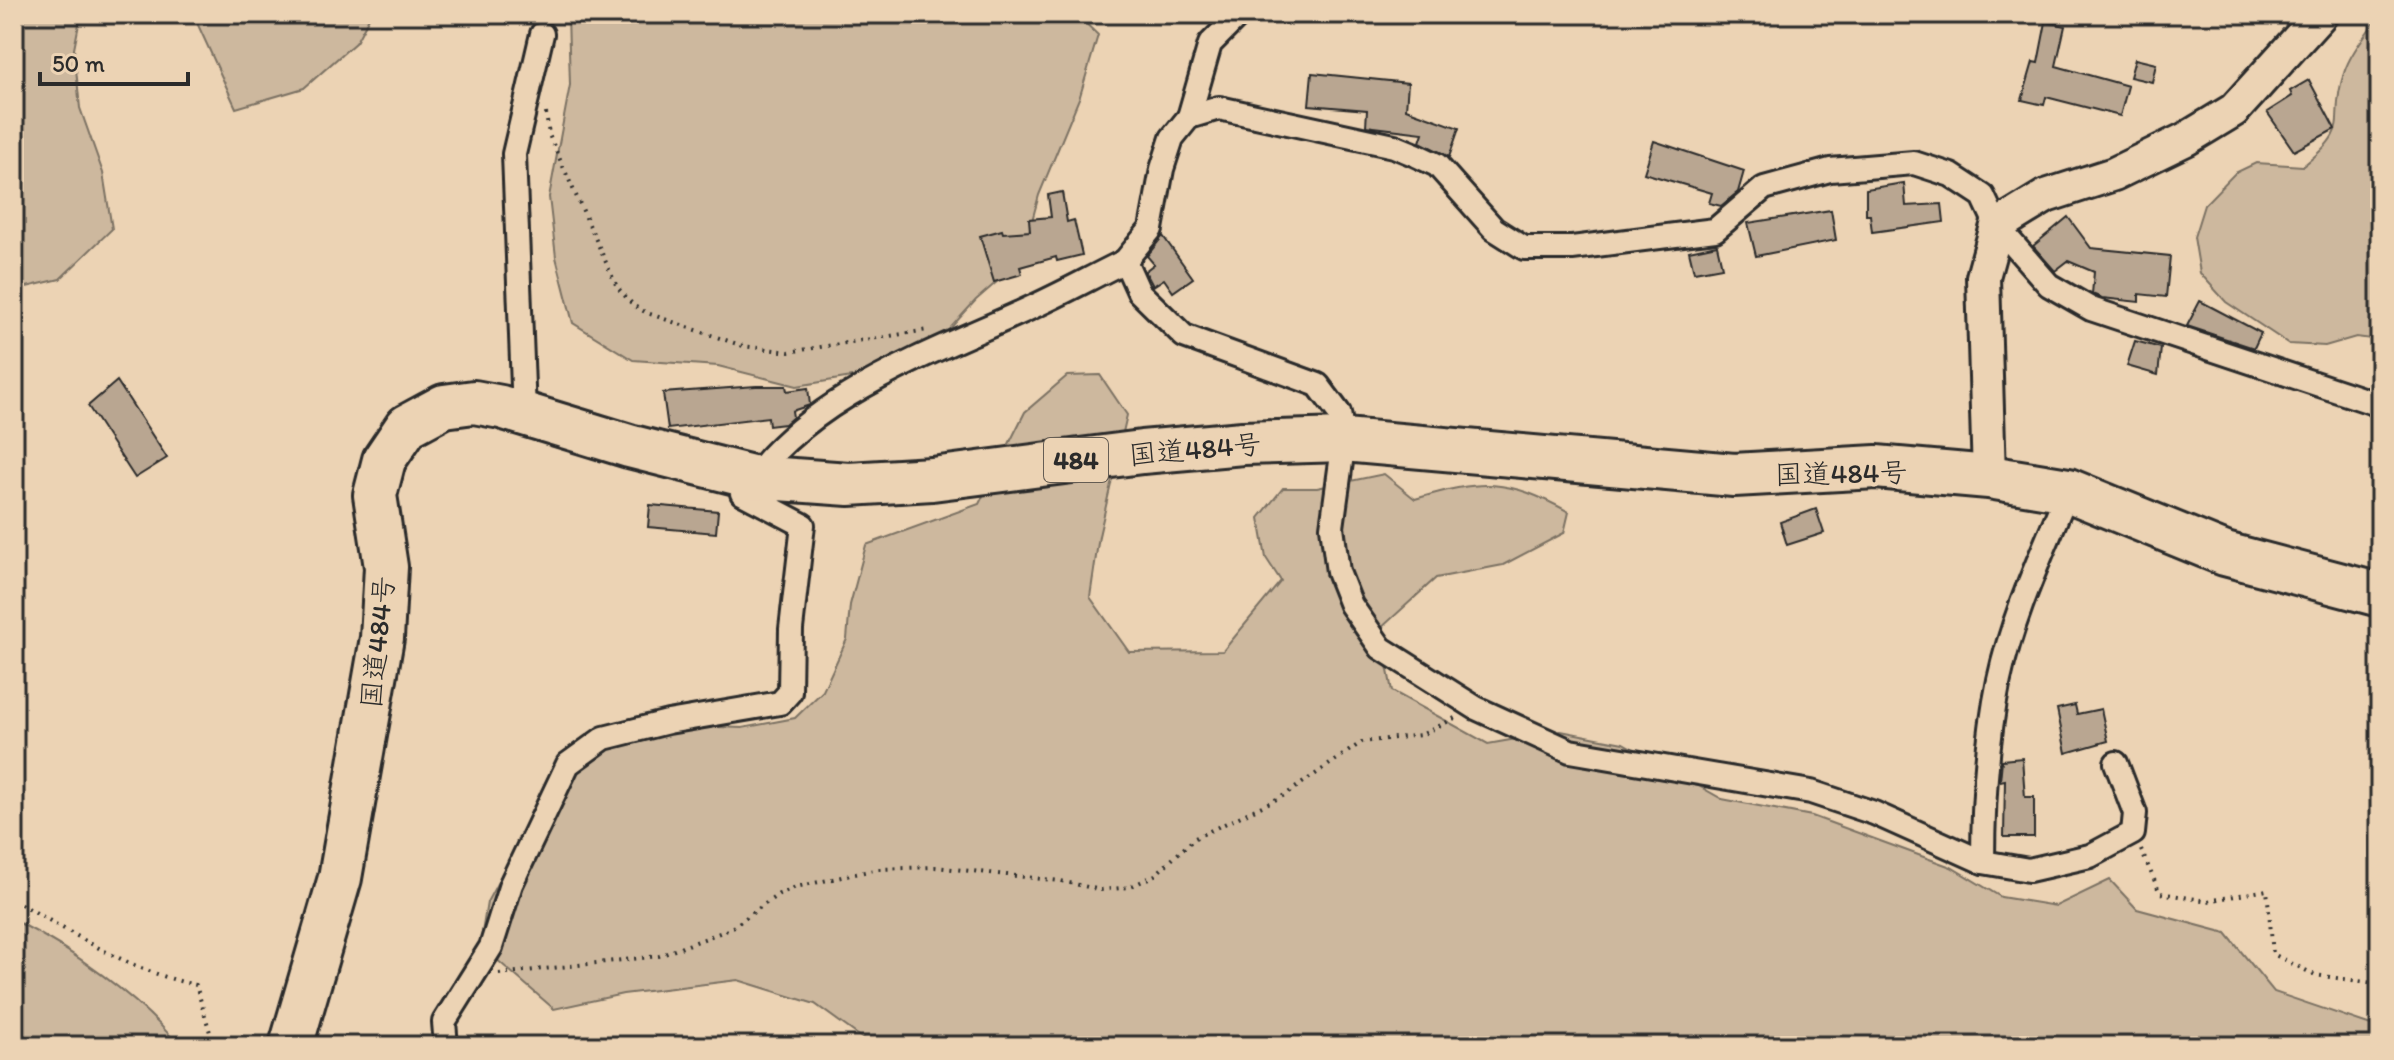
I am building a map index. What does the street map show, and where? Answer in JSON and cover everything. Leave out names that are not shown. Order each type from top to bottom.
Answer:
[{"type":"highway","name":"国道484号","points":[[291,1046],[340,878],[369,724],[382,638],[386,567],[375,495],[384,460],[407,426],[444,406],[474,402],[524,413],[629,446],[752,477],[849,484],[902,482],[1142,452],[1243,443],[1344,440],[1734,475],[1876,467],[1989,477],[2068,490],[2225,554],[2380,595]]},
{"type":"street","points":[[446,1046],[444,1022],[491,947],[511,884],[568,764],[604,738],[668,722],[780,703],[790,692],[791,629],[803,525],[742,493],[752,477],[798,430],[858,391],[1125,261],[1151,229],[1162,169],[1172,138],[1189,117],[1210,44],[1240,14]]},
{"type":"street","points":[[1989,477],[1983,277],[1997,226],[2046,196],[2114,174],[2186,139],[2234,110],[2321,14]]},
{"type":"street","points":[[540,24],[544,72]]},
{"type":"street","points":[[524,413],[514,154],[540,24]]},
{"type":"street","points":[[1189,117],[1219,108],[1394,146],[1437,165],[1494,229],[1524,248],[1572,248],[1715,230],[1764,188],[1830,170],[1914,163],[1951,175],[1983,196],[1997,226],[2049,285],[2091,309],[2380,405]]},
{"type":"street","points":[[1125,261],[1139,292],[1184,336],[1318,385],[1339,413],[1344,440],[1332,527],[1338,572],[1351,605],[1381,648],[1476,708],[1570,751],[1811,792],[1874,813],[1983,862],[2029,870],[2090,856],[2133,833],[2135,813],[2116,763]]},
{"type":"street","points":[[1983,862],[1983,805],[1999,680],[2018,615],[2068,490]]},
{"type":"path","points":[[544,72],[543,95],[549,135],[617,287],[634,306],[743,346],[789,352],[937,328]]},
{"type":"path","points":[[469,978],[659,956],[730,929],[779,894],[796,887],[878,869],[935,867],[1061,881],[1101,890],[1130,887],[1155,875],[1195,838],[1285,795],[1362,742],[1421,735],[1476,708]]},
{"type":"path","points":[[2133,833],[2160,893],[2208,901],[2267,890],[2273,954],[2315,975],[2380,984]]},
{"type":"path","points":[[14,900],[117,958],[168,979],[196,985],[214,1046]]},
{"type":"shaded area","points":[[14,14],[81,14],[74,49],[80,108],[103,173],[112,229],[60,279],[14,290]]},
{"type":"shaded area","points":[[193,14],[371,14],[356,42],[304,88],[236,108]]},
{"type":"shaded area","points":[[568,14],[1076,14],[1098,35],[1080,96],[1039,195],[1021,261],[976,300],[935,345],[876,373],[797,386],[718,366],[633,360],[573,323],[556,257],[549,197],[570,85]]},
{"type":"shaded area","points":[[2380,14],[2380,340],[2356,337],[2325,346],[2289,344],[2226,302],[2200,273],[2194,237],[2204,205],[2235,173],[2256,163],[2303,166],[2329,141],[2337,123],[2339,90],[2347,65]]},
{"type":"shaded area","points":[[1100,375],[1127,415],[1099,536],[1090,597],[1129,652],[1223,651],[1281,581],[1266,558],[1259,518],[1283,488],[1317,488],[1384,474],[1415,499],[1477,485],[1494,485],[1528,493],[1569,512],[1564,533],[1503,565],[1436,578],[1380,629],[1392,691],[1488,744],[1561,731],[1623,743],[1722,799],[1812,816],[1951,867],[2001,897],[2056,906],[2110,880],[2137,909],[2226,933],[2274,992],[2380,1028],[2380,1046],[873,1046],[815,1004],[738,980],[623,994],[554,1009],[480,945],[487,902],[519,843],[573,758],[667,725],[742,728],[795,718],[823,691],[847,639],[850,605],[866,545],[979,504],[1025,412],[1067,376]]},
{"type":"shaded area","points":[[14,920],[102,975],[144,1010],[179,1046],[14,1046]]},
{"type":"building","points":[[2046,22],[2065,26],[2056,66],[2128,86],[2120,116],[2046,97],[2044,105],[2022,100],[2033,62],[2038,63]]},
{"type":"building","points":[[2135,59],[2156,64],[2152,82],[2130,77]]},
{"type":"building","points":[[1312,73],[1408,83],[1406,109],[1459,128],[1449,157],[1420,142],[1423,133],[1366,126],[1367,110],[1309,105]]},
{"type":"building","points":[[2309,80],[2335,129],[2294,151],[2267,112],[2292,96],[2290,91]]},
{"type":"building","points":[[1654,141],[1744,171],[1738,192],[1721,206],[1709,203],[1712,193],[1644,173]]},
{"type":"building","points":[[1904,183],[1906,206],[1942,204],[1944,222],[1872,232],[1870,215],[1866,215],[1866,189]]},
{"type":"building","points":[[1062,192],[1067,222],[1074,220],[1082,255],[1057,261],[1056,257],[1020,267],[1022,274],[994,282],[980,236],[1002,230],[1003,233],[1030,231],[1029,219],[1051,217],[1048,195]]},
{"type":"building","points":[[1831,210],[1836,240],[1756,256],[1748,223]]},
{"type":"building","points":[[2068,217],[2091,248],[2170,256],[2166,297],[2139,294],[2139,302],[2102,298],[2092,294],[2094,272],[2068,261],[2055,271],[2033,246]]},
{"type":"building","points":[[1163,236],[1193,278],[1173,292],[1164,279],[1153,286],[1145,271],[1154,264],[1147,256]]},
{"type":"building","points":[[1717,245],[1722,267],[1694,272],[1689,251]]},
{"type":"building","points":[[2200,301],[2261,333],[2254,348],[2187,326]]},
{"type":"building","points":[[2135,341],[2161,348],[2158,375],[2127,366]]},
{"type":"building","points":[[117,381],[167,458],[135,478],[88,406]]},
{"type":"building","points":[[786,386],[787,391],[808,388],[810,405],[792,411],[793,417],[785,424],[769,426],[768,417],[668,429],[663,393]]},
{"type":"building","points":[[650,505],[718,511],[716,533],[648,527]]},
{"type":"building","points":[[1816,509],[1824,533],[1787,545],[1780,522]]},
{"type":"building","points":[[2075,705],[2077,714],[2101,709],[2108,741],[2066,753],[2057,709]]},
{"type":"building","points":[[2022,758],[2025,797],[2034,797],[2034,837],[2004,837],[2005,780],[2000,781],[2002,760]]}]
